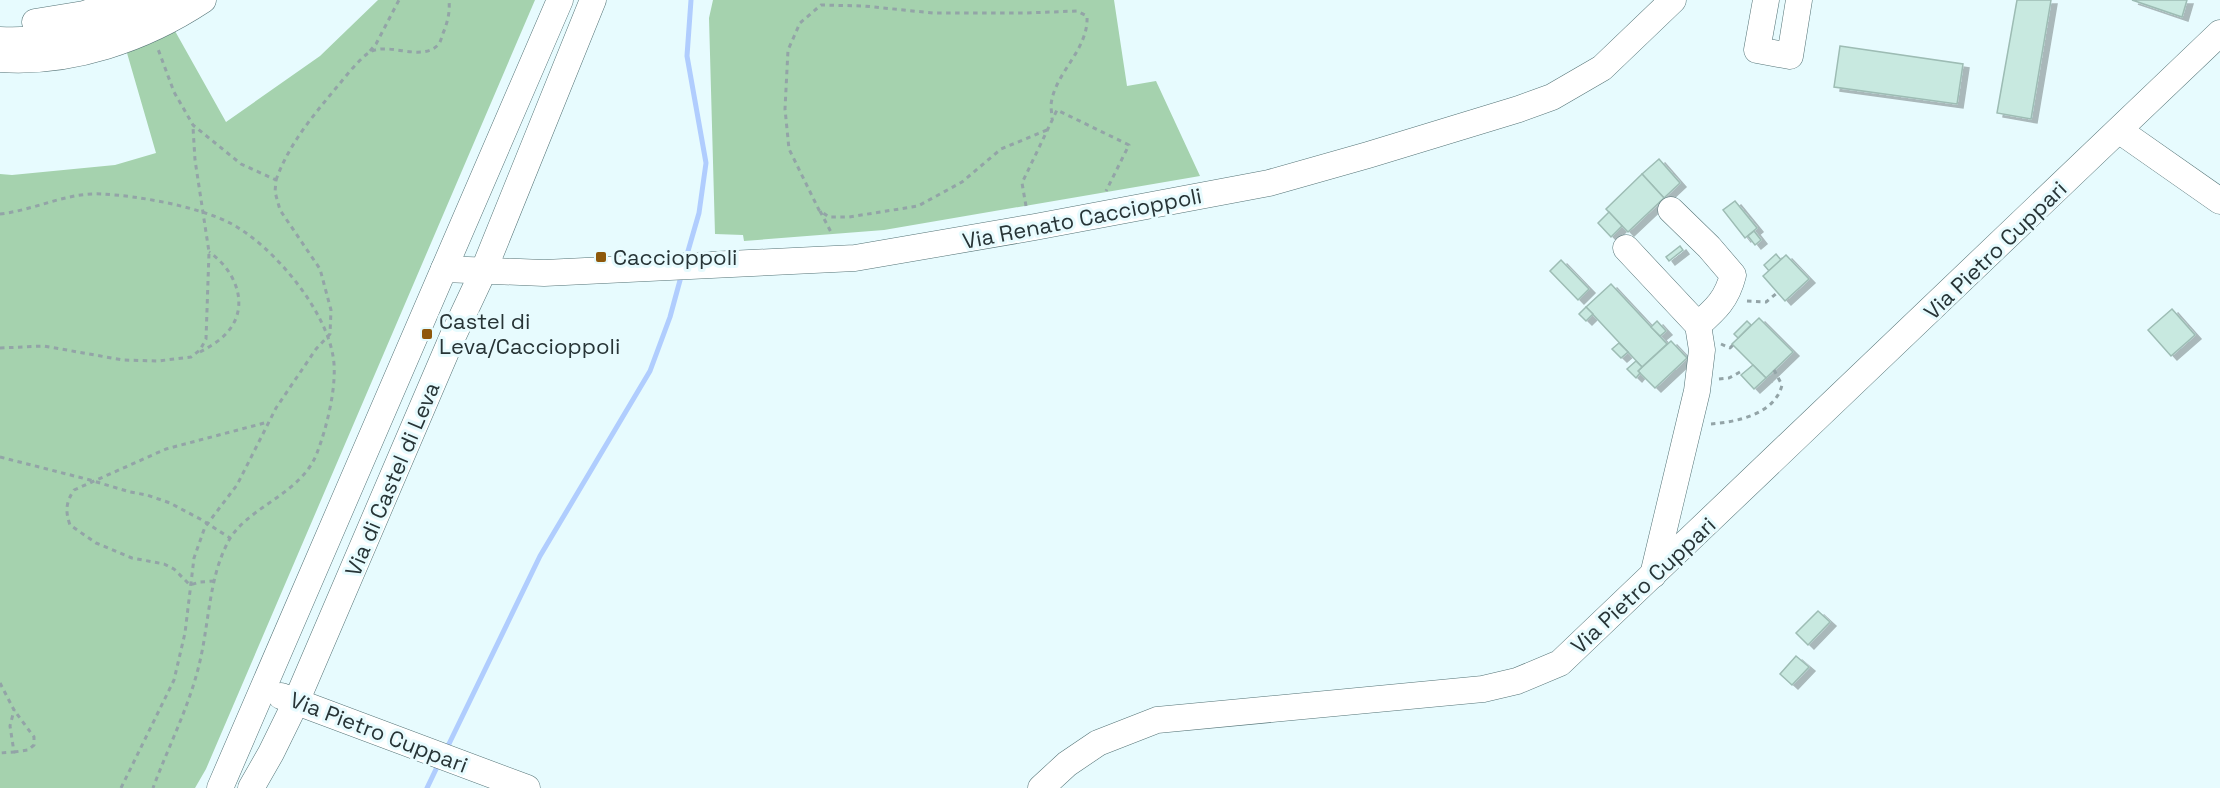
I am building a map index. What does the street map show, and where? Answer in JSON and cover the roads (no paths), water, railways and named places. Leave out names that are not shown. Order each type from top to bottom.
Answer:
[{"type":"street","points":[[0,22],[50,21],[84,14],[127,0]]},
{"type":"street","points":[[0,40],[38,40],[81,33],[203,0]]},
{"type":"street","name":"Via di Castel di Leva","points":[[220,788],[560,0]]},
{"type":"street","name":"Via di Castel di Leva","points":[[251,788],[296,702],[452,338],[483,272],[593,0]]},
{"type":"street","name":"Via Renato Caccioppoli","points":[[444,269],[544,273],[827,260],[885,254],[1269,183],[1520,109],[1552,97],[1602,68],[1673,0]]},
{"type":"street","points":[[1766,0],[1757,50],[1790,56],[1799,0]]},
{"type":"street","points":[[0,58],[18,60],[42,58],[91,50],[131,38],[167,11]]},
{"type":"street","name":"Via Pietro Cuppari","points":[[1041,788],[1067,764],[1098,743],[1157,720],[1483,689],[1517,681],[1560,663],[2120,131],[2220,33]]},
{"type":"street","points":[[2120,131],[2220,201]]},
{"type":"street","points":[[1671,210],[1709,247],[1732,275],[1726,296],[1718,307],[1698,325]]},
{"type":"street","points":[[1626,248],[1698,325],[1702,350],[1696,391],[1653,575]]},
{"type":"street","name":"Via Pietro Cuppari","points":[[264,689],[527,788]]},
{"type":"waterway","points":[[686,258],[699,213],[706,163],[687,56],[691,0]]},
{"type":"waterway","points":[[446,750],[540,556],[650,371],[670,317],[682,273]]},
{"type":"waterway","points":[[427,788],[439,763]]},
{"type":"place","name":"Caccioppoli","points":[[601,257]]},
{"type":"place","name":"Castel di Leva/Caccioppoli","points":[[427,334]]}]
